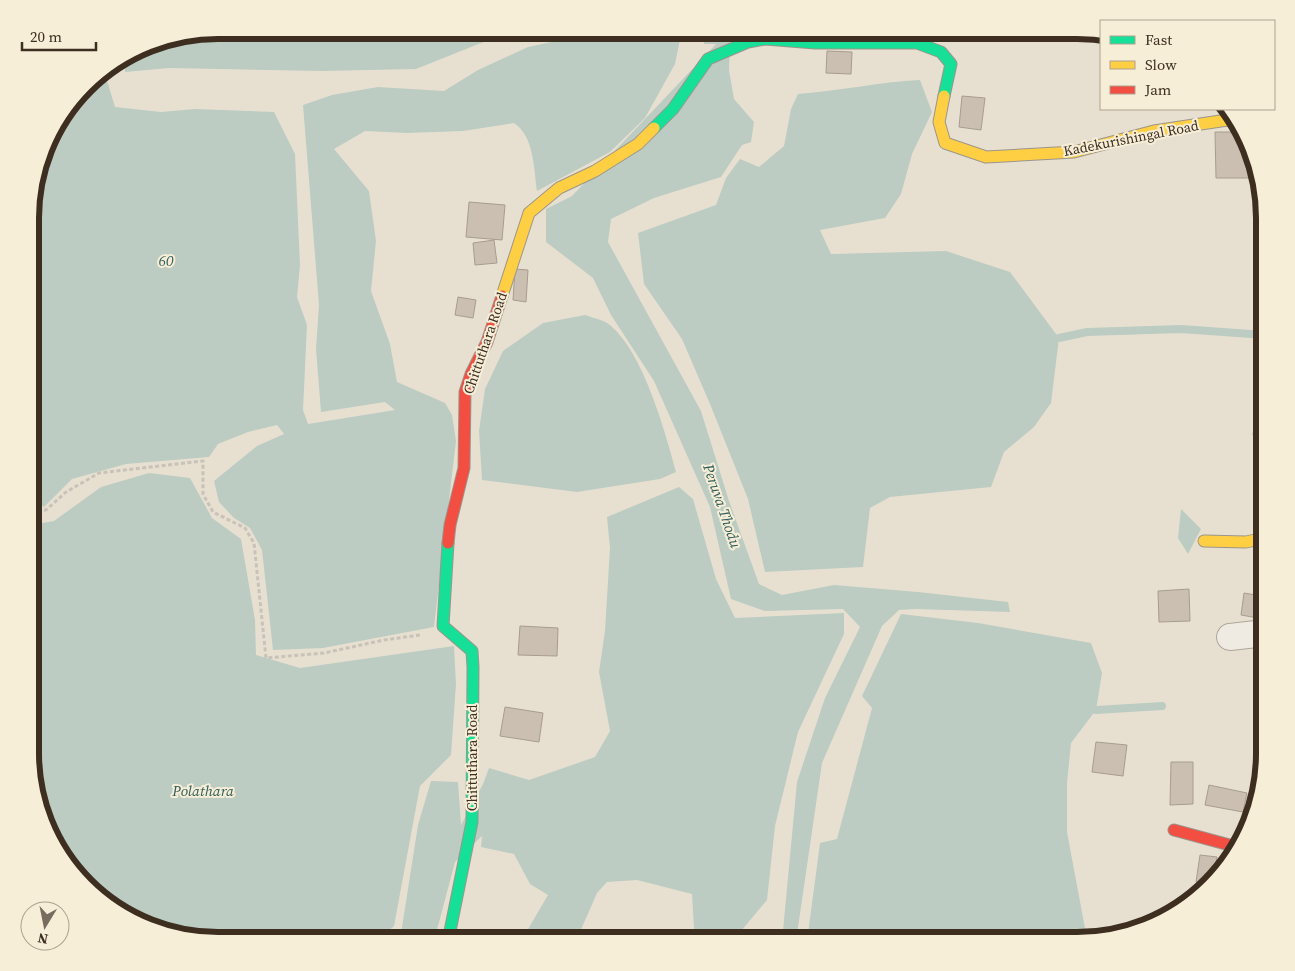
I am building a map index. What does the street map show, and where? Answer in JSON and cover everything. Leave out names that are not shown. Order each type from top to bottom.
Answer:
[{"type":"street","name":"Kadekurishingal Road","points":[[708,59],[748,42],[765,40],[814,43],[917,43],[941,52],[951,64],[939,122],[945,143],[986,157],[1074,152],[1154,131],[1228,121]]},
{"type":"street","name":"Chittuthara Road","points":[[450,932],[472,822],[472,651],[443,626],[445,608],[443,601],[450,525],[464,468],[466,392],[471,374],[487,342],[528,213],[559,188],[595,172],[638,144],[673,109],[708,59]]},
{"type":"street","points":[[1204,541],[1246,542],[1256,540]]},
{"type":"street","points":[[1230,638],[1256,634]]},
{"type":"street","points":[[1174,830],[1231,845]]},
{"type":"path","points":[[39,510],[46,510],[66,492],[99,473],[202,461],[202,494],[213,512],[245,528],[254,543],[266,658],[324,653],[384,640],[448,632]]},
{"type":"water","points":[[491,39],[416,69],[322,71],[169,68],[125,72],[125,65],[138,57],[160,48],[194,40]]},
{"type":"water","name":"60","points":[[566,39],[680,39],[675,64],[645,118],[610,152],[537,191],[534,163],[529,144],[521,129],[514,123],[463,131],[407,133],[365,131],[334,149],[369,191],[376,241],[371,291],[390,344],[397,382],[445,403],[452,415],[456,441],[434,627],[323,648],[273,650],[262,550],[250,528],[234,518],[219,502],[214,481],[257,446],[284,434],[277,425],[248,432],[218,444],[209,457],[126,464],[72,479],[44,507],[39,504],[40,194],[48,160],[57,138],[69,118],[91,91],[106,78],[115,107],[161,112],[195,109],[274,112],[295,154],[300,265],[297,297],[307,325],[303,410],[308,424],[395,410],[385,402],[321,412],[316,349],[319,305],[303,105],[332,95],[378,87],[444,91],[478,70],[528,47]]},
{"type":"water","name":"Peruva Thodu","points":[[705,39],[734,39],[730,42],[729,70],[734,99],[754,122],[751,142],[742,145],[721,177],[654,198],[611,219],[608,242],[701,411],[729,501],[759,584],[782,595],[834,585],[1008,602],[1010,612],[899,610],[882,626],[822,763],[797,932],[783,932],[797,782],[825,698],[860,627],[843,609],[765,611],[731,599],[710,507],[654,381],[611,315],[593,278],[546,242],[546,209],[572,196],[716,44],[704,44]]},
{"type":"water","points":[[920,80],[932,112],[912,154],[901,194],[885,218],[820,230],[831,254],[946,251],[1010,272],[1059,338],[1051,403],[1034,427],[1004,452],[991,487],[890,497],[870,508],[863,567],[765,572],[748,499],[710,404],[682,339],[644,284],[638,233],[716,205],[726,178],[740,159],[759,167],[784,146],[791,109],[798,94]]},
{"type":"water","points":[[585,315],[602,320],[610,325],[622,337],[633,354],[651,393],[676,472],[660,479],[577,492],[482,480],[479,431],[485,389],[503,351],[543,323]]},
{"type":"water","name":"Polathara","points":[[149,473],[190,478],[212,518],[241,539],[255,620],[256,655],[300,668],[454,646],[456,684],[451,755],[420,786],[394,926],[388,932],[206,932],[183,929],[149,919],[118,902],[91,880],[69,853],[52,822],[40,777],[39,524],[54,521],[101,487]]},
{"type":"water","points":[[679,487],[693,499],[716,579],[735,618],[844,613],[844,634],[798,732],[775,826],[767,900],[739,932],[696,932],[692,894],[637,880],[607,882],[597,893],[580,932],[526,932],[548,895],[530,884],[514,854],[481,847],[482,836],[455,862],[436,932],[401,932],[418,825],[431,781],[458,782],[461,825],[483,784],[489,768],[529,780],[595,757],[610,731],[599,672],[605,631],[610,548],[607,517]]},
{"type":"water","points":[[1181,509],[1201,529],[1188,554],[1178,538]]},
{"type":"water","points":[[901,614],[978,623],[1091,643],[1102,673],[1096,710],[1071,743],[1067,783],[1067,832],[1086,932],[808,932],[820,843],[837,839],[872,708],[862,696]]},
{"type":"building","points":[[827,51],[852,52],[851,74],[826,73]]},
{"type":"building","points":[[962,96],[985,98],[981,130],[959,127]]},
{"type":"building","points":[[1215,132],[1234,132],[1243,149],[1252,178],[1216,178]]},
{"type":"building","points":[[469,202],[505,205],[502,240],[466,237]]},
{"type":"building","points":[[494,240],[497,263],[475,265],[473,243]]},
{"type":"building","points":[[515,269],[528,270],[526,302],[513,300]]},
{"type":"building","points":[[458,297],[476,300],[473,318],[455,315]]},
{"type":"building","points":[[1253,433],[1256,433],[1256,456]]},
{"type":"building","points":[[1189,589],[1190,621],[1159,622],[1158,591]]},
{"type":"building","points":[[1244,593],[1256,595],[1256,618],[1241,615]]},
{"type":"building","points":[[520,626],[558,628],[557,656],[518,655]]},
{"type":"building","points":[[505,707],[543,713],[539,742],[500,736]]},
{"type":"building","points":[[1096,742],[1127,745],[1123,776],[1092,772]]},
{"type":"building","points":[[1171,762],[1193,762],[1193,804],[1170,805]]},
{"type":"building","points":[[1209,785],[1247,793],[1243,812],[1205,805]]},
{"type":"building","points":[[1200,855],[1217,857],[1215,867],[1212,871],[1201,883],[1196,882]]},
{"type":"waterway","points":[[1059,338],[1087,332],[1181,329],[1256,334]]},
{"type":"waterway","points":[[1096,710],[1162,706]]},
{"type":"traffic: fast","points":[[654,128],[673,109],[708,59],[748,42],[765,39],[815,43],[917,43],[941,52],[951,64],[944,96]]},
{"type":"traffic: fast","points":[[448,543],[443,626],[472,651],[473,667],[472,822],[450,932]]},
{"type":"traffic: slow","points":[[944,96],[939,122],[945,143],[986,157],[1074,152],[1154,131],[1227,120]]},
{"type":"traffic: slow","points":[[502,296],[529,213],[559,188],[595,171],[638,144],[654,128]]},
{"type":"traffic: slow","points":[[1204,541],[1246,542],[1256,540]]},
{"type":"traffic: jam","points":[[448,543],[450,525],[464,468],[465,392],[471,374],[487,342],[502,296]]},
{"type":"traffic: jam","points":[[1174,830],[1231,845]]}]
